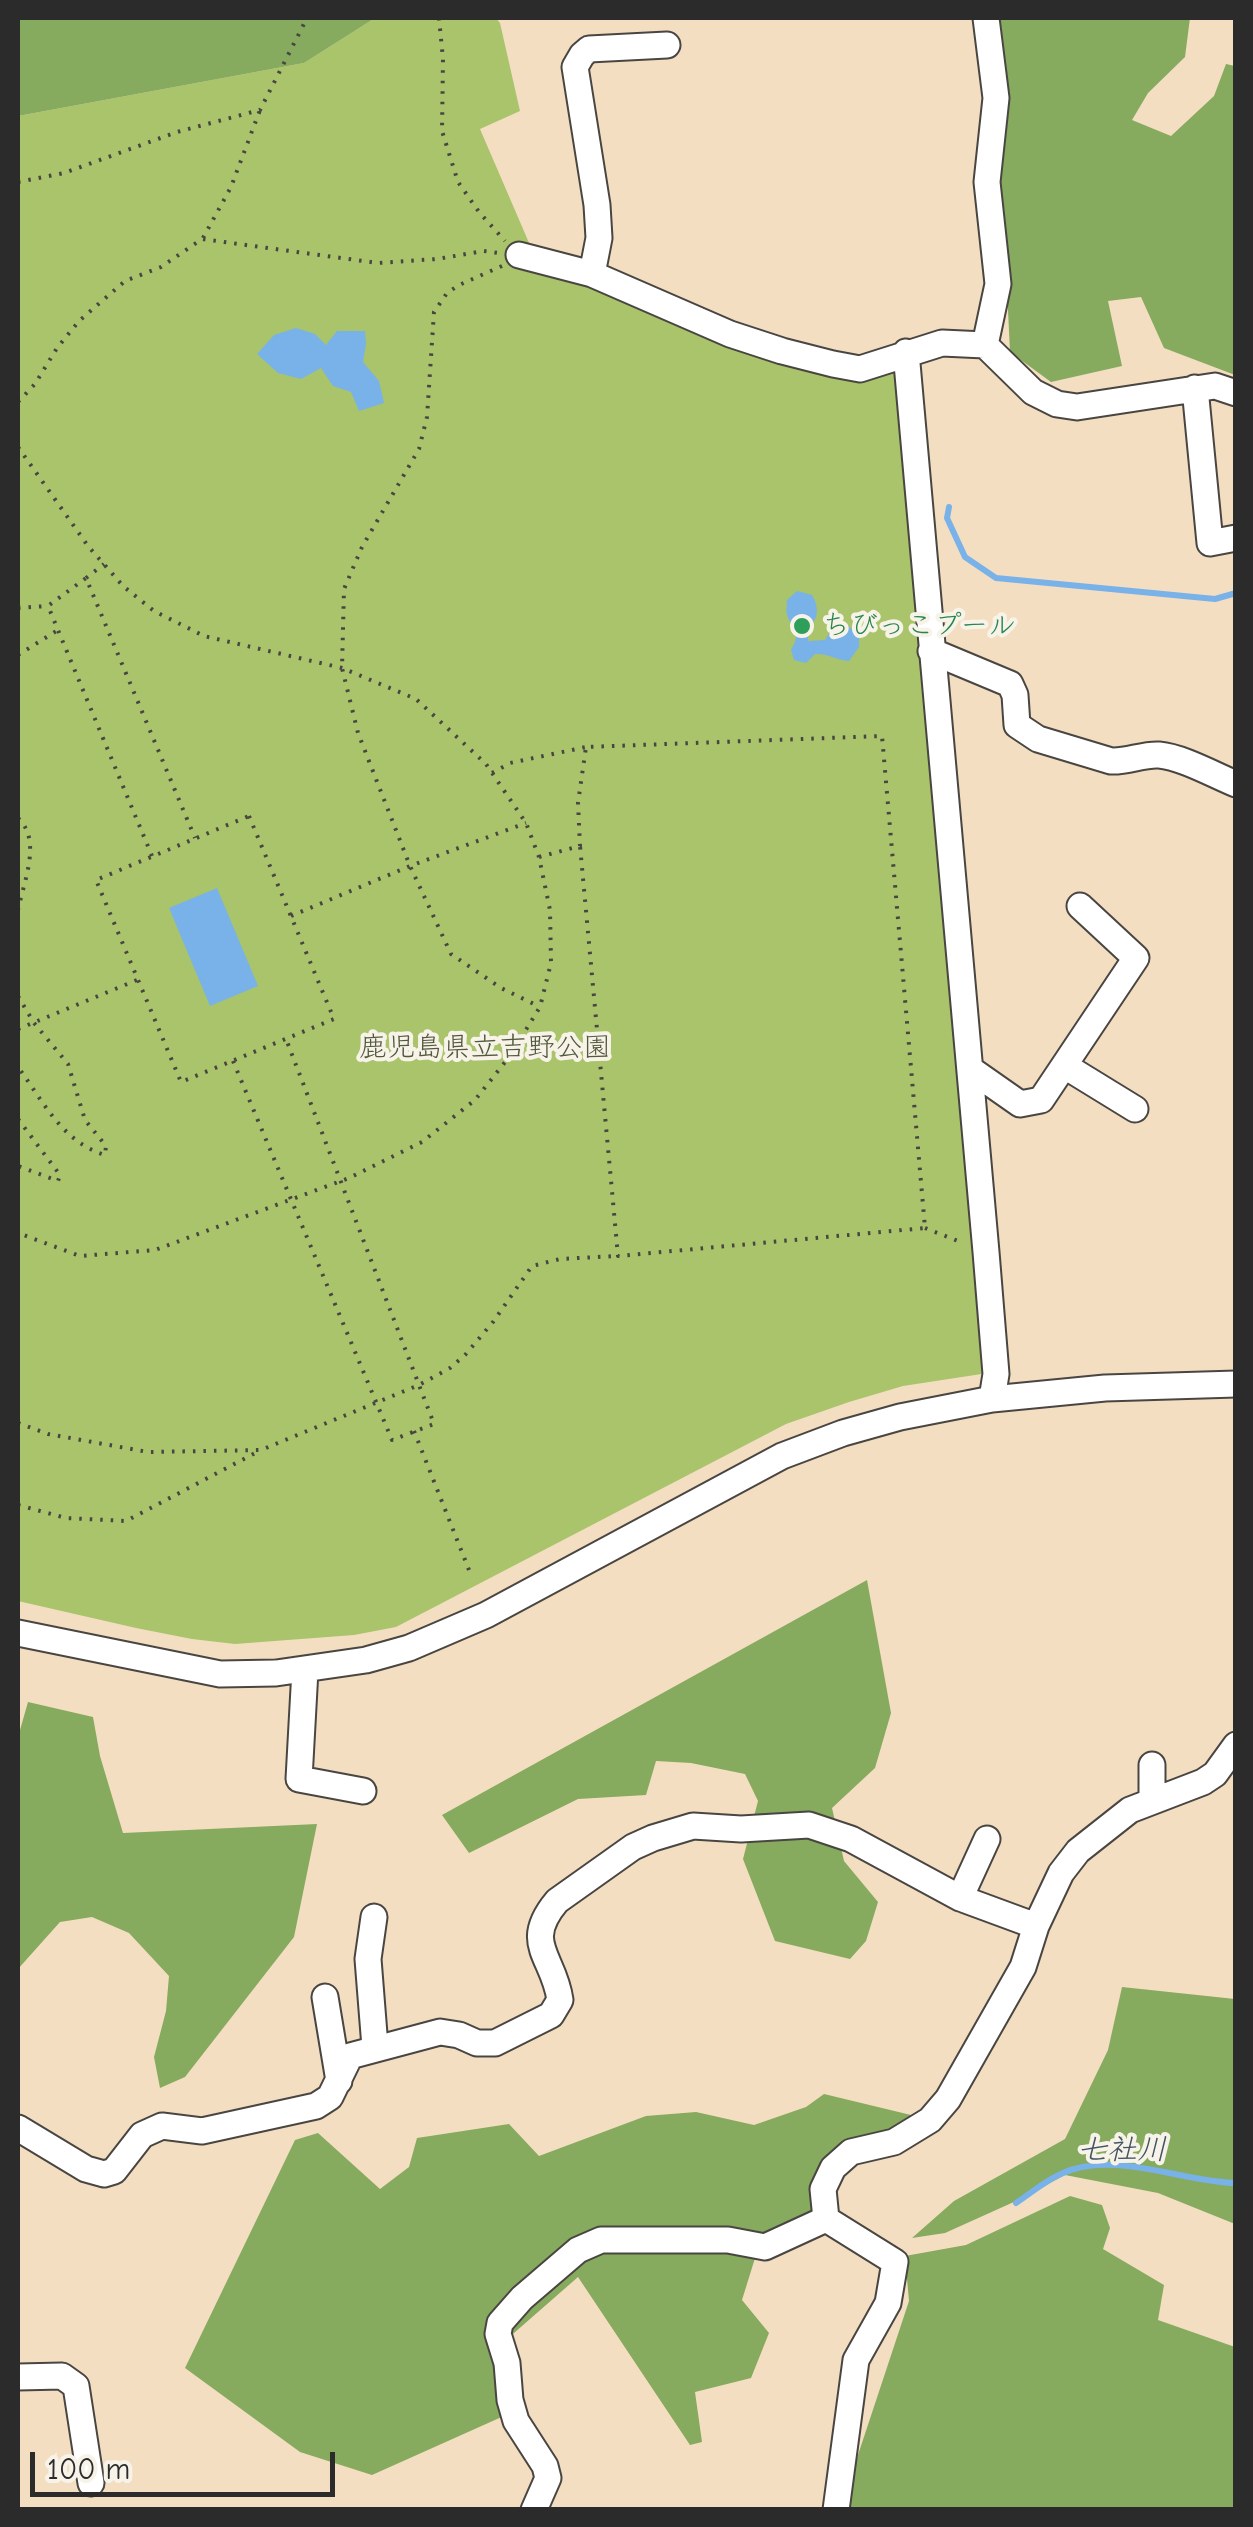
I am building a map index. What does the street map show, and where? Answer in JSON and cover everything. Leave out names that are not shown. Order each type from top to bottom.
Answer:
[{"type":"street","points":[[985,345],[998,284],[988,182],[996,98],[986,18]]},
{"type":"street","points":[[592,274],[599,238],[575,67],[589,49],[667,45]]},
{"type":"street","points":[[519,255],[592,274],[730,334],[782,352],[860,369],[942,343],[985,345],[1033,392],[1057,404],[1077,407],[1215,386],[1236,392]]},
{"type":"street","points":[[906,352],[986,1252],[996,1374],[992,1399]]},
{"type":"street","points":[[1195,388],[1210,544],[1236,538]]},
{"type":"street","points":[[932,651],[1010,684],[1017,725],[1038,739],[1123,762],[1148,756],[1169,757],[1236,784]]},
{"type":"street","points":[[970,1069],[1020,1104],[1041,1100],[1065,1066],[1136,958],[1080,906]]},
{"type":"street","points":[[1065,1066],[1134,1109]]},
{"type":"street","points":[[18,1633],[220,1674],[305,1670],[366,1660],[409,1648],[486,1616],[782,1456],[843,1433],[992,1399],[1105,1388],[1236,1384]]},
{"type":"street","points":[[305,1670],[299,1779],[363,1791]]},
{"type":"street","points":[[826,2219],[822,2189],[833,2168],[851,2152],[894,2142],[906,2135],[930,2120],[948,2099],[1023,1967],[1036,1926],[1061,1872],[1078,1850],[1130,1810],[1203,1782],[1236,1745]]},
{"type":"street","points":[[1152,1764],[1152,1800]]},
{"type":"street","points":[[18,2128],[86,2169],[104,2174],[114,2171],[142,2134],[162,2126],[202,2131],[316,2106],[330,2097],[350,2056],[440,2032],[459,2035],[477,2044],[496,2043],[551,2015],[560,2000],[558,1983],[539,1936],[540,1927],[557,1901],[634,1847],[694,1826],[741,1829],[809,1825],[852,1840],[960,1898],[1036,1926]]},
{"type":"street","points":[[960,1898],[987,1838]]},
{"type":"street","points":[[374,1917],[368,1958],[375,2048]]},
{"type":"street","points":[[325,1997],[338,2082]]},
{"type":"street","points":[[534,2510],[548,2478],[545,2466],[516,2421],[498,2334],[500,2323],[522,2298],[578,2250],[600,2240],[728,2240],[765,2247],[826,2219]]},
{"type":"street","points":[[826,2219],[895,2262],[888,2303],[856,2360],[836,2510]]},
{"type":"street","points":[[18,2378],[62,2376],[76,2386],[91,2483]]},
{"type":"path","points":[[18,402],[79,321],[124,281],[161,267],[202,239],[231,186],[260,110],[307,18]]},
{"type":"path","points":[[439,18],[442,131],[458,182],[479,212],[519,255]]},
{"type":"path","points":[[18,182],[64,173],[178,132],[260,110]]},
{"type":"path","points":[[202,239],[378,263],[484,251],[519,255]]},
{"type":"path","points":[[519,255],[446,293],[434,312],[427,417],[419,449],[362,548],[344,589],[342,668],[358,733],[410,866],[451,954],[501,988],[540,1007]]},
{"type":"path","points":[[18,446],[88,546],[123,586],[154,611],[204,636],[342,668],[416,700],[492,773],[526,823],[539,856],[550,910],[551,963],[540,1007],[509,1057],[475,1100],[422,1142],[340,1180],[155,1250],[80,1256],[18,1233]]},
{"type":"path","points":[[18,608],[48,606],[104,564]]},
{"type":"path","points":[[86,578],[195,838]]},
{"type":"path","points":[[48,606],[152,856]]},
{"type":"path","points":[[18,655],[58,630]]},
{"type":"path","points":[[492,773],[510,764],[586,748],[882,736],[925,1228]]},
{"type":"path","points":[[586,748],[578,803],[580,846],[618,1256]]},
{"type":"path","points":[[249,816],[334,1019],[180,1082],[96,880],[152,856],[249,816]]},
{"type":"path","points":[[18,818],[27,826],[31,847],[18,910]]},
{"type":"path","points":[[291,916],[526,823]]},
{"type":"path","points":[[539,856],[580,846]]},
{"type":"path","points":[[18,1029],[138,980]]},
{"type":"path","points":[[18,996],[34,1023],[68,1064],[85,1120],[106,1146],[105,1155],[76,1141],[52,1117],[18,1067]]},
{"type":"path","points":[[233,1061],[392,1440],[434,1424],[286,1039]]},
{"type":"path","points":[[18,1118],[60,1175],[58,1182],[18,1166]]},
{"type":"path","points":[[18,1505],[66,1518],[126,1521],[261,1450],[419,1385],[450,1368],[464,1355],[493,1322],[532,1266],[560,1259],[925,1228],[986,1252]]},
{"type":"path","points":[[18,1423],[48,1434],[148,1452],[261,1450]]},
{"type":"path","points":[[414,1431],[471,1575]]},
{"type":"green space","points":[[18,18],[375,18],[304,63],[18,116]]},
{"type":"green space","name":"鹿児島県立吉野公園","points":[[375,18],[496,18],[500,23],[520,111],[480,129],[539,266],[705,330],[896,364],[919,590],[918,641],[988,1373],[903,1386],[786,1424],[396,1627],[354,1635],[235,1644],[136,1628],[18,1601],[18,116],[304,63]]},
{"type":"green space","points":[[989,18],[1190,18],[1185,57],[1148,93],[1132,120],[1171,136],[1214,96],[1226,64],[1235,66],[1235,375],[1164,348],[1141,297],[1108,301],[1122,366],[1051,382],[1010,352],[1006,268],[992,182]]},
{"type":"green space","points":[[867,1580],[891,1713],[875,1768],[832,1808],[844,1861],[878,1902],[866,1941],[850,1959],[775,1941],[743,1859],[758,1801],[745,1774],[691,1763],[656,1761],[646,1795],[578,1799],[469,1853],[442,1815]]},
{"type":"green space","points":[[28,1702],[93,1717],[123,1833],[317,1824],[294,1937],[185,2077],[160,2088],[154,2057],[166,2011],[169,1976],[129,1933],[92,1917],[60,1922],[18,1969],[18,1737]]},
{"type":"green space","points":[[1122,1987],[1235,1999],[1235,2224],[1158,2193],[1065,2175],[945,2233],[912,2238],[954,2201],[1065,2139],[1108,2050]]},
{"type":"green space","points":[[824,2094],[911,2115],[908,2125],[857,2142],[814,2213],[760,2242],[742,2300],[769,2333],[751,2378],[695,2392],[702,2442],[690,2445],[578,2277],[506,2340],[515,2411],[372,2475],[300,2452],[185,2368],[295,2140],[318,2133],[380,2189],[409,2167],[417,2138],[509,2124],[539,2156],[646,2116],[696,2112],[754,2125],[806,2107]]},
{"type":"green space","points":[[1070,2196],[1102,2205],[1110,2228],[1103,2249],[1164,2285],[1158,2320],[1235,2347],[1235,2509],[846,2510],[854,2467],[909,2301],[905,2256],[966,2245]]},
{"type":"water","points":[[296,328],[315,334],[326,345],[337,331],[365,331],[363,362],[379,381],[384,403],[359,411],[351,392],[333,386],[321,368],[301,379],[278,373],[257,354],[274,335]]},
{"type":"water","name":"ちびっこプール","points":[[797,591],[812,595],[816,604],[808,641],[825,640],[833,627],[847,625],[859,635],[859,647],[849,661],[820,654],[806,663],[794,660],[791,650],[796,634],[787,615],[787,600]]},
{"type":"water","points":[[217,888],[258,986],[210,1006],[169,908]]},
{"type":"waterway","points":[[949,507],[947,518],[965,557],[996,578],[1215,599],[1236,593]]},
{"type":"waterway","name":"七社川","points":[[1016,2203],[1063,2173],[1104,2165],[1236,2183]]},
{"type":"place","name":"ちびっこプール","points":[[802,626]]}]
